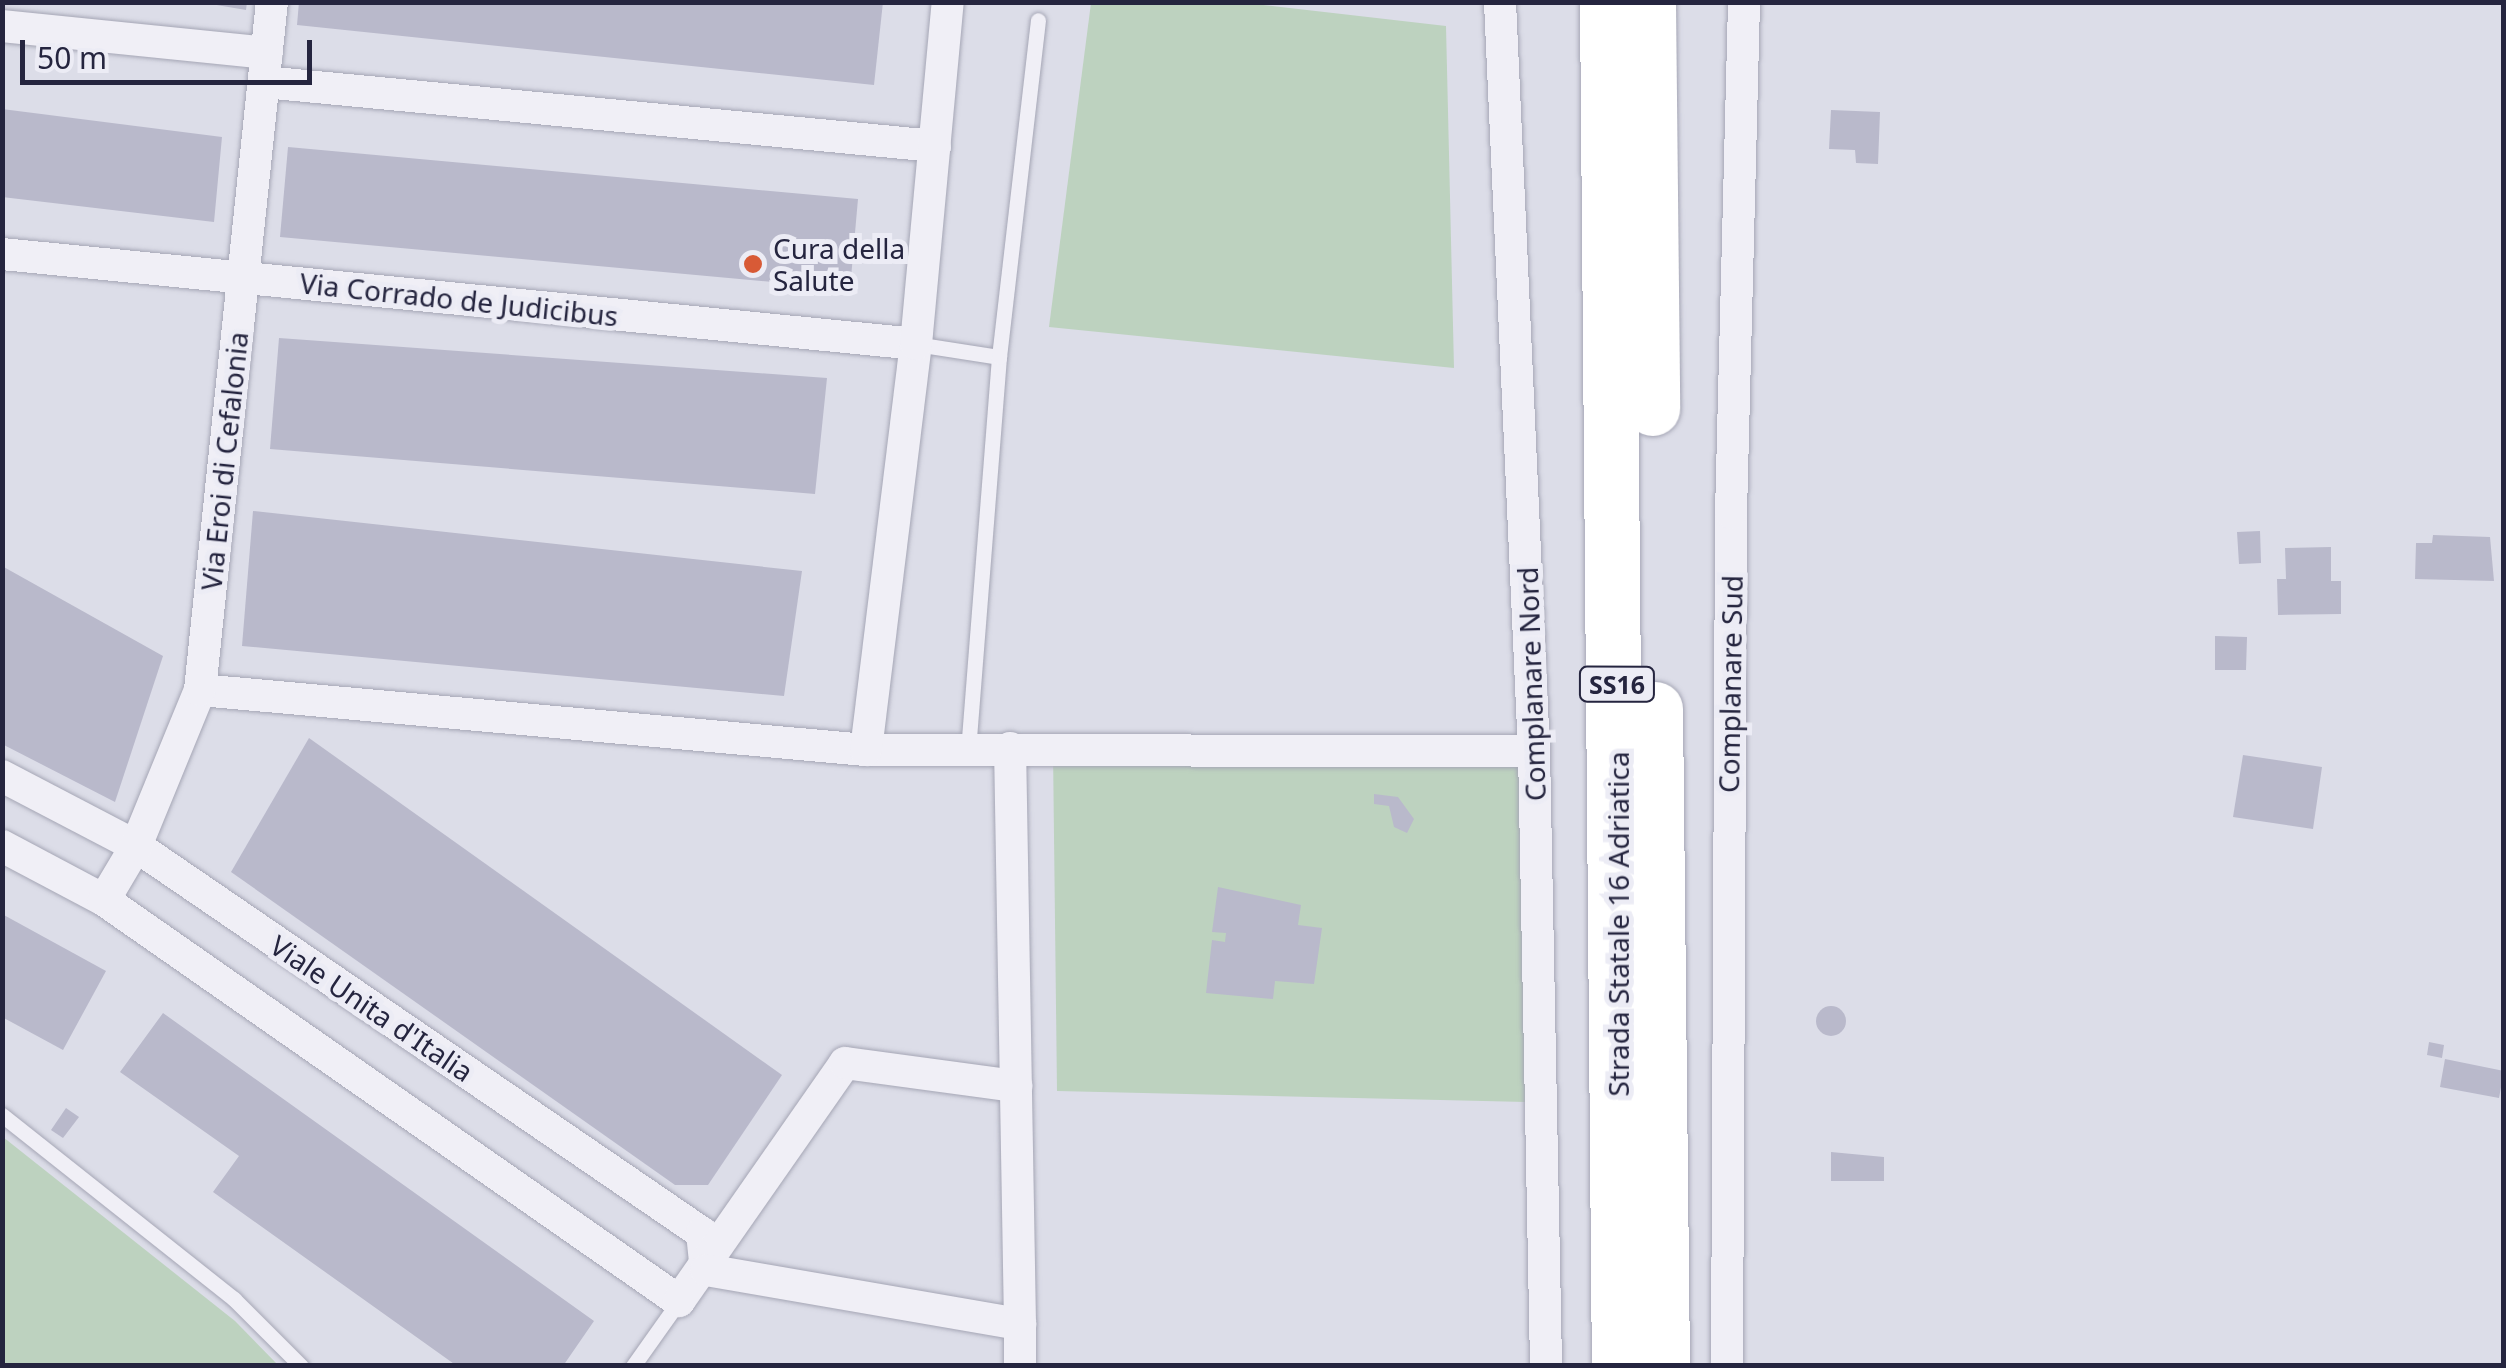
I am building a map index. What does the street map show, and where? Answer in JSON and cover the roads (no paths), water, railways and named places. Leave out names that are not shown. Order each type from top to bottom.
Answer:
[{"type":"highway","name":"Strada Statale 16 Adriatica","points":[[1607,2],[1619,1366]]},
{"type":"highway","name":"Strada Statale 16 Adriatica","points":[[1648,2],[1662,1366]]},
{"type":"street","name":"Via Eroi di Cefalonia","points":[[104,900],[136,846],[200,690],[272,2]]},
{"type":"street","points":[[866,750],[916,344],[948,2]]},
{"type":"street","name":"Complanare Nord","points":[[1500,2],[1534,752],[1546,1366]]},
{"type":"street","name":"Complanare Sud","points":[[1727,1366],[1731,513],[1744,2]]},
{"type":"street","points":[[2,26],[265,67],[934,146]]},
{"type":"street","name":"Via Corrado de Judicibus","points":[[2,254],[916,344]]},
{"type":"street","points":[[200,690],[866,750],[1534,752]]},
{"type":"street","points":[[1010,748],[1020,1366]]},
{"type":"street","name":"Viale Unita d'Italia","points":[[2,776],[136,846],[702,1233],[706,1270]]},
{"type":"street","points":[[2,846],[104,900],[679,1302],[706,1270],[845,1063],[1016,1086]]},
{"type":"street","points":[[706,1270],[1020,1324]]},
{"type":"lane","points":[[968,749],[999,358],[1038,20]]},
{"type":"lane","points":[[916,344],[999,358]]},
{"type":"lane","points":[[2,1116],[234,1299],[301,1366]]},
{"type":"lane","points":[[633,1366],[679,1302]]},
{"type":"place","name":"Cura della Salute","points":[[753,264]]}]
